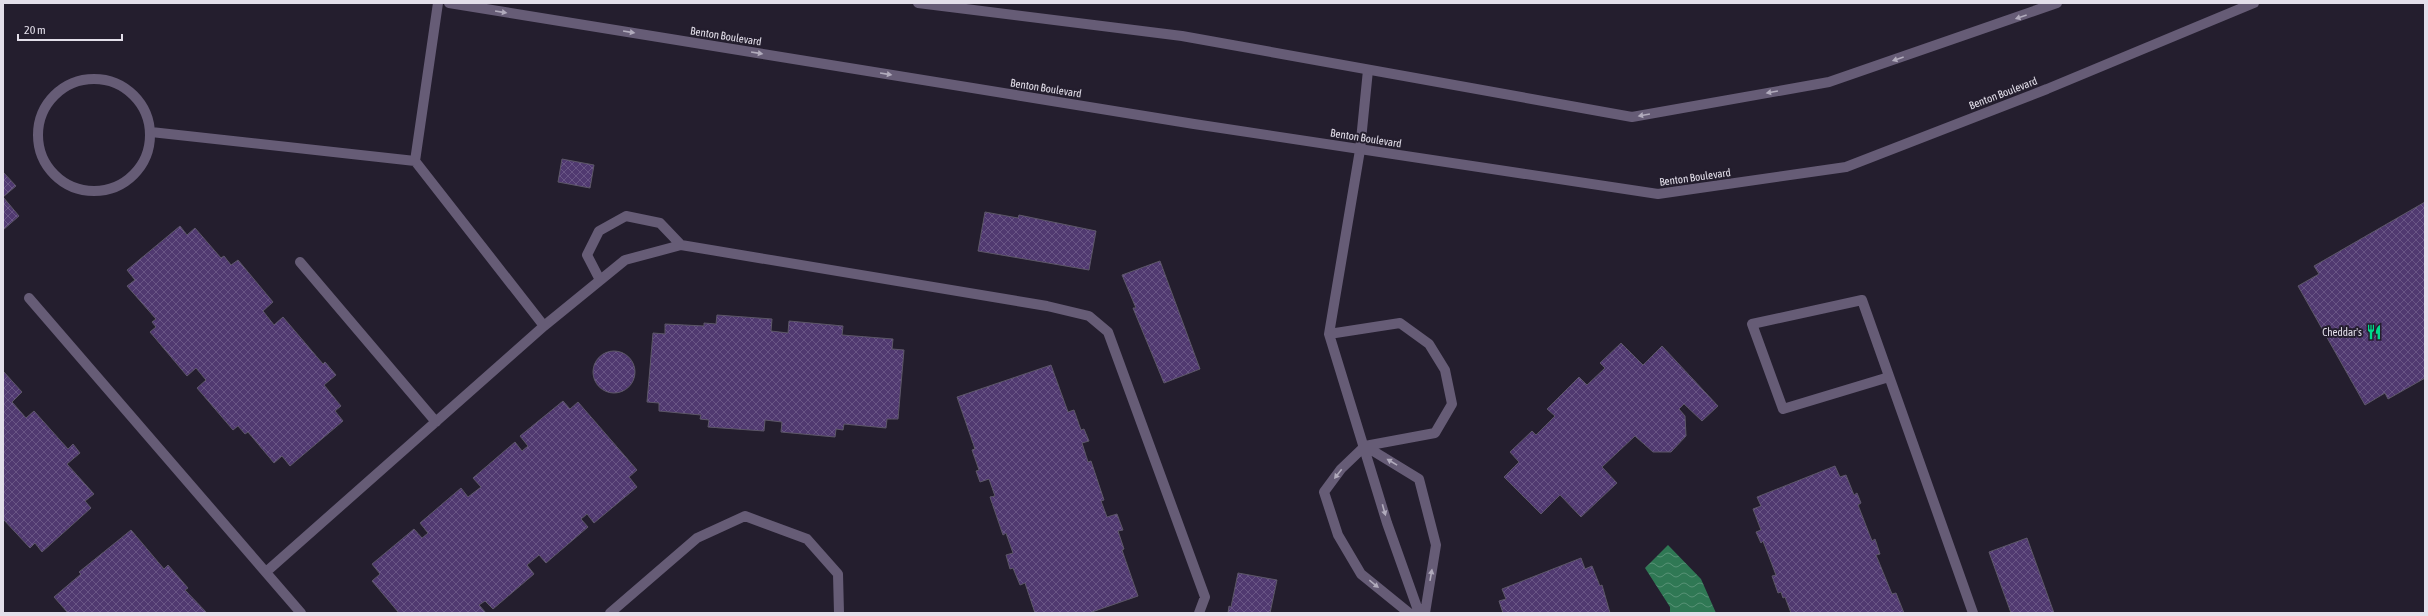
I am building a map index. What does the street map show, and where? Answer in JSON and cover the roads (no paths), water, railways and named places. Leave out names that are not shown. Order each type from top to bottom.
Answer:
[{"type":"street","points":[[415,161],[438,3]]},
{"type":"street","name":"Benton Boulevard","points":[[448,3],[1360,150],[1658,194],[1846,168],[2047,89],[2254,3]]},
{"type":"street","points":[[918,3],[1182,36],[1632,117],[1829,82],[2057,3]]},
{"type":"street","points":[[1368,70],[1360,150],[1329,334],[1388,523],[1419,613]]},
{"type":"street","points":[[94,78],[112,81],[128,90],[141,103],[151,132],[146,157],[136,173],[121,185],[103,191],[84,191],[66,184],[51,172],[41,156],[37,137],[39,118],[47,102],[60,88],[76,80],[94,78]]},
{"type":"street","points":[[151,132],[415,161],[544,326]]},
{"type":"street","points":[[600,280],[587,255],[593,240],[599,230],[626,216],[660,223],[682,245]]},
{"type":"street","points":[[266,572],[544,326],[625,260],[682,245],[1039,305],[1088,316],[1108,332],[1205,597],[1199,613]]},
{"type":"street","points":[[300,262],[436,422]]},
{"type":"street","points":[[29,298],[301,613]]},
{"type":"street","points":[[1889,377],[1783,409],[1752,324],[1862,300],[1973,613]]},
{"type":"street","points":[[1329,334],[1400,323],[1429,344],[1445,370],[1452,404],[1435,433],[1365,446],[1341,469],[1324,492],[1338,535],[1361,574],[1409,613]]},
{"type":"street","points":[[1365,446],[1419,479],[1436,545],[1425,613]]},
{"type":"street","points":[[610,613],[697,538],[745,516],[807,539],[838,574],[839,613]]},
{"type":"water","points":[[1668,545],[1701,579],[1716,613],[1670,613],[1670,607],[1645,568]]},
{"type":"place","name":"Cheddar's","points":[[2374,332]]}]
